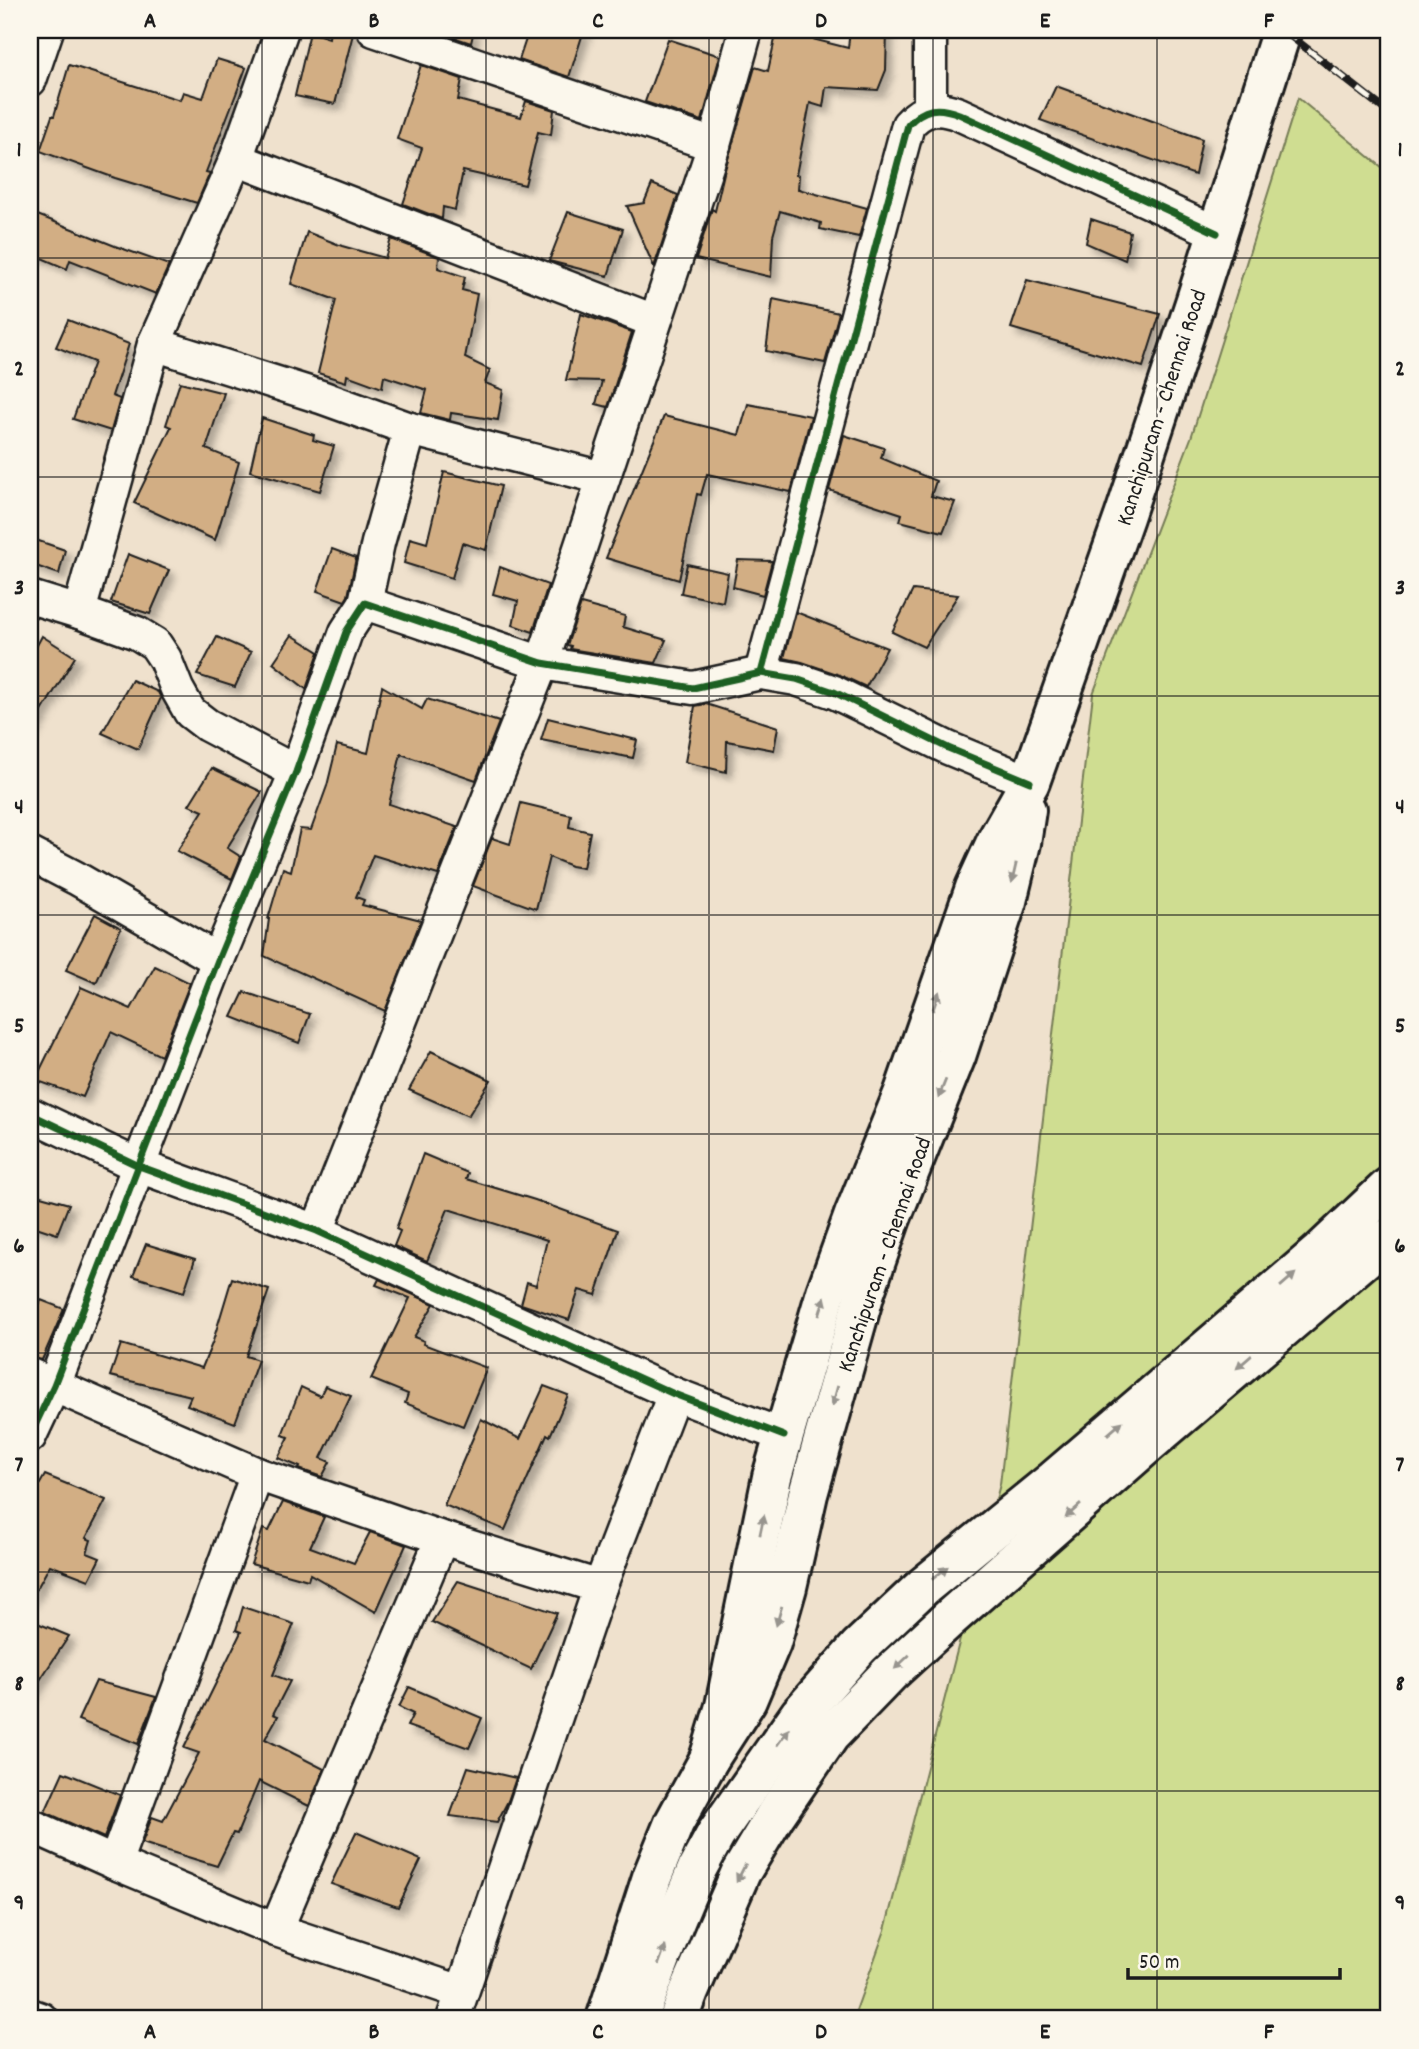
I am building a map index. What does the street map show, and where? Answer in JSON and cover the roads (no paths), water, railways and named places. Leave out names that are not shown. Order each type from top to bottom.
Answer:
[{"type":"main road","name":"Kanchipuram - Chennai Road","points":[[709,1759],[725,1706],[772,1477],[826,1292],[904,1092],[975,888],[997,840],[1030,782],[1124,517],[1282,30]]},
{"type":"main road","name":"Kanchipuram - Chennai Road","points":[[606,2019],[652,1877],[669,1834],[709,1759],[747,1700],[771,1643],[812,1481],[865,1292],[891,1217],[956,1056],[1007,901],[1021,843],[1030,782]]},
{"type":"main road","points":[[638,2019],[674,1923],[697,1869],[716,1834],[800,1714],[859,1647],[924,1586],[1054,1480],[1318,1254],[1389,1187]]},
{"type":"main road","points":[[679,2019],[741,1872],[776,1814],[830,1735],[890,1673],[1143,1448],[1389,1238]]},
{"type":"street","points":[[30,80],[47,30]]},
{"type":"street","points":[[79,612],[154,344],[236,159],[282,30]]},
{"type":"street","points":[[374,30],[714,145]]},
{"type":"street","points":[[317,1231],[542,663],[714,145],[746,30]]},
{"type":"street","points":[[930,30],[930,109]]},
{"type":"street","points":[[761,673],[908,125],[917,115],[930,109],[945,109],[960,114],[1217,233]]},
{"type":"street","points":[[236,159],[654,321]]},
{"type":"street","points":[[154,344],[321,397],[411,429],[603,478]]},
{"type":"street","points":[[30,1436],[42,1380],[139,1166],[218,960],[296,772],[346,632],[365,603],[378,543],[411,429]]},
{"type":"street","points":[[30,597],[137,633],[155,644],[166,659],[177,689],[190,712],[296,772]]},
{"type":"street","points":[[365,603],[542,663],[693,688],[761,673],[796,678],[824,688],[948,748],[1030,782]]},
{"type":"street","points":[[30,854],[218,960]]},
{"type":"street","points":[[30,1114],[139,1166],[317,1231],[674,1394],[784,1436]]},
{"type":"street","points":[[42,1380],[257,1474],[442,1538],[600,1587]]},
{"type":"street","points":[[30,1825],[457,2006],[600,1587],[674,1394]]},
{"type":"street","points":[[115,1863],[257,1474]]},
{"type":"street","points":[[276,1930],[442,1538]]},
{"type":"street","points":[[30,2015],[41,2019]]},
{"type":"railway","points":[[1283,30],[1389,113]]},
{"type":"railway","points":[[1383,30],[1389,35]]}]
